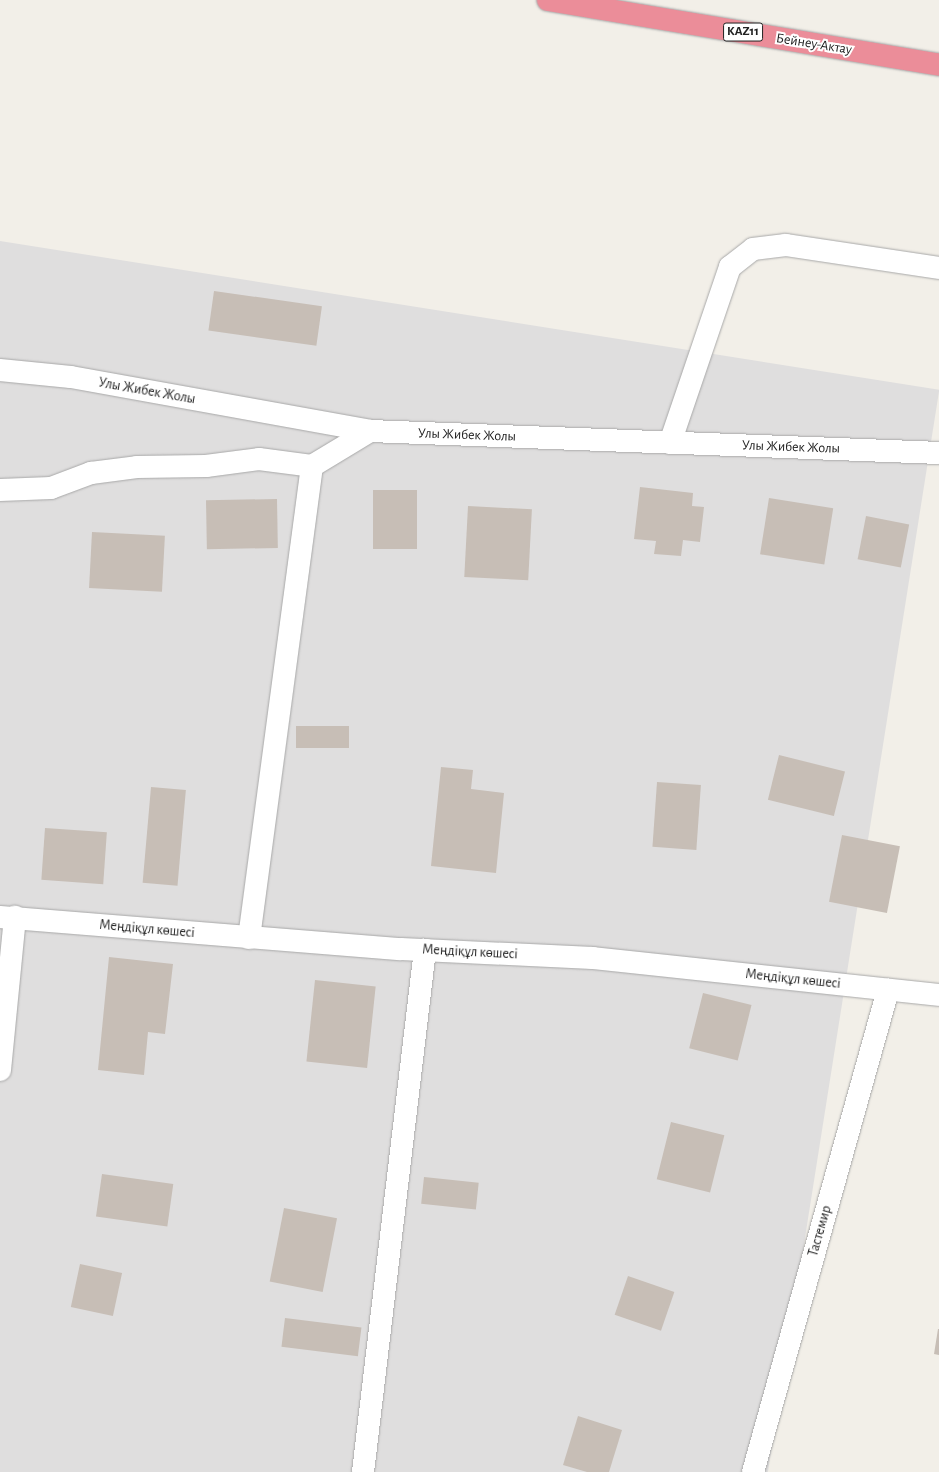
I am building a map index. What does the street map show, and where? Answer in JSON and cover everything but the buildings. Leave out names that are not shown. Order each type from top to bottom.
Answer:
[{"type":"highway","name":"Бейнеу-Актау","points":[[548,0],[939,64]]},
{"type":"street","points":[[670,442],[730,267],[753,249],[786,245],[939,268]]},
{"type":"street","name":"Улы Жибек Жолы","points":[[0,370],[71,377],[370,431],[939,453]]},
{"type":"street","points":[[0,490],[51,488],[91,473],[137,466],[206,466],[259,459],[312,466],[370,431]]},
{"type":"street","points":[[249,938],[312,466]]},
{"type":"street","points":[[0,1070],[7,917]]},
{"type":"street","name":"Меңдіқұл көшесі","points":[[7,917],[249,938],[425,950],[593,958],[939,995]]},
{"type":"street","points":[[363,1472],[425,950]]},
{"type":"street","name":"Тастемир","points":[[753,1472],[888,990]]},
{"type":"shaded area","points":[[0,241],[939,390],[768,1472],[0,1472]]}]
